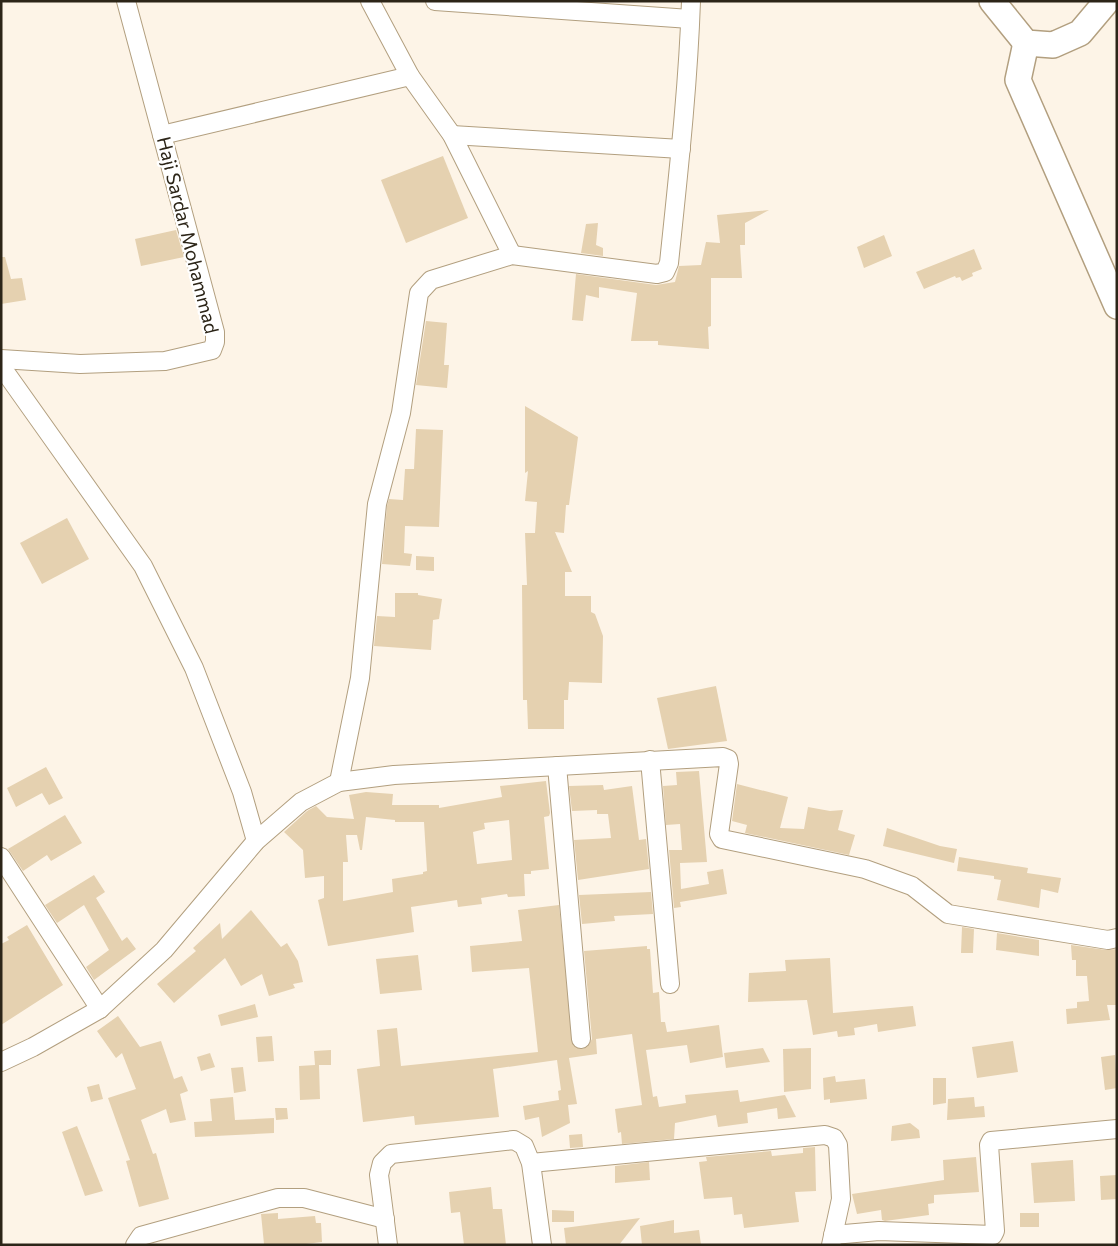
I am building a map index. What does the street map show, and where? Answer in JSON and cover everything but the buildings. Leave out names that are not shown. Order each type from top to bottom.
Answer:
[{"type":"street","name":"Haji Sardar Mohammad","points":[[1,359],[80,364],[166,361],[212,350],[215,332],[126,1]]},
{"type":"street","points":[[370,1],[410,76],[452,135],[512,255]]},
{"type":"street","points":[[435,1],[690,20]]},
{"type":"street","points":[[339,782],[360,678],[377,504],[401,413],[419,293],[431,280],[512,255],[657,274],[665,272],[669,263],[681,149],[691,1]]},
{"type":"street","points":[[992,1],[1026,42],[1053,45],[1080,33],[1107,1]]},
{"type":"street","points":[[1026,42],[1018,80],[1117,306]]},
{"type":"street","points":[[162,135],[410,76]]},
{"type":"street","points":[[452,135],[681,149]]},
{"type":"street","points":[[1,366],[143,566],[194,668],[242,792],[256,841]]},
{"type":"street","points":[[1,1062],[33,1048],[100,1009],[164,950],[256,841],[301,802],[339,782],[394,775],[650,760],[728,759],[729,764],[719,834],[722,839],[865,869],[912,886],[948,914],[1108,940],[1117,938]]},
{"type":"street","points":[[650,760],[670,984]]},
{"type":"street","points":[[557,766],[581,1039]]},
{"type":"street","points":[[1,857],[100,1009]]},
{"type":"street","points":[[531,1163],[825,1135],[834,1138],[838,1145],[841,1199],[832,1240],[879,1231],[993,1235],[995,1231],[989,1145],[991,1141],[1117,1129]]},
{"type":"street","points":[[388,1245],[379,1175],[382,1163],[391,1154],[514,1140],[524,1146],[531,1163],[542,1245]]},
{"type":"street","points":[[135,1245],[140,1236],[278,1198],[304,1198],[385,1219]]}]
